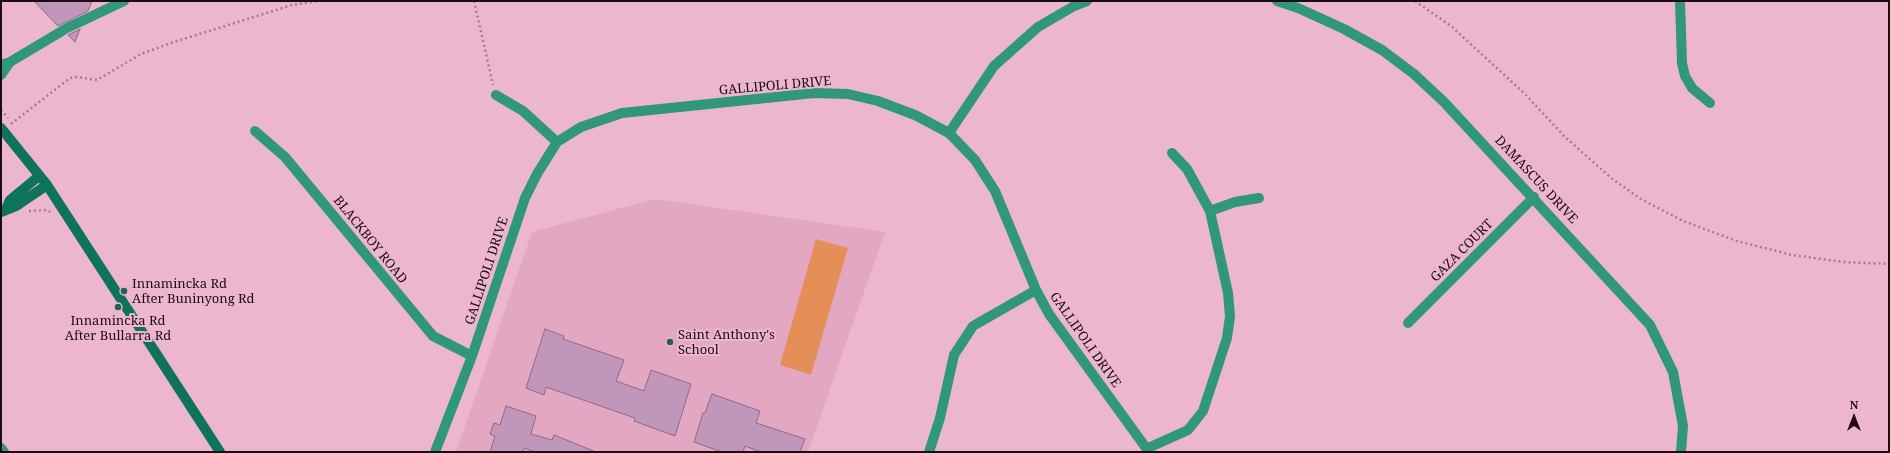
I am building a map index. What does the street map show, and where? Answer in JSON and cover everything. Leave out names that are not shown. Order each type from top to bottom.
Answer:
[{"type":"main road","points":[[2,130],[47,185],[220,452]]},
{"type":"main road","points":[[3,211],[10,200],[39,176]]},
{"type":"main road","points":[[3,211],[16,206],[47,185]]},
{"type":"street","points":[[1,75],[6,63],[67,28],[124,1]]},
{"type":"street","points":[[949,133],[994,66],[1038,27],[1074,6],[1087,1]]},
{"type":"street","name":"DAMASCUS DRIVE","points":[[1277,1],[1298,8],[1344,29],[1382,50],[1414,74],[1444,102],[1534,197],[1650,325],[1673,372],[1683,426],[1681,452]]},
{"type":"street","points":[[1680,1],[1682,63],[1685,76],[1692,88],[1710,103]]},
{"type":"street","name":"GALLIPOLI DRIVE","points":[[435,452],[472,356],[525,198],[537,174],[557,142],[582,128],[622,113],[814,93],[848,94],[878,101],[915,115],[949,133],[975,160],[995,191],[1036,290],[1049,314],[1091,374],[1148,450]]},
{"type":"street","points":[[496,95],[523,111],[557,142]]},
{"type":"street","name":"BLACKBOY ROAD","points":[[255,131],[285,157],[433,336],[472,356]]},
{"type":"street","points":[[1148,450],[1188,430],[1203,411],[1227,338],[1230,316],[1228,293],[1210,211],[1186,170],[1172,153]]},
{"type":"street","name":"GAZA COURT","points":[[1408,323],[1534,197]]},
{"type":"street","points":[[1210,211],[1234,202],[1259,198]]},
{"type":"street","points":[[930,452],[940,418],[954,355],[973,326],[1036,290]]},
{"type":"street","points":[[1,448],[4,452]]},
{"type":"path","points":[[2,130],[70,78],[78,77],[97,80],[141,54],[174,42],[292,5],[319,1]]},
{"type":"path","points":[[474,1],[496,95]]},
{"type":"path","points":[[1416,1],[1451,26],[1524,93],[1564,136],[1611,178],[1640,199],[1683,220],[1744,243],[1792,256],[1844,262],[1889,264]]},
{"type":"shaded area","name":"Saint Anthony's School","points":[[655,199],[885,232],[808,452],[456,452],[532,232]]},
{"type":"shaded area","points":[[816,239],[848,248],[811,375],[780,365]]},
{"type":"building","points":[[34,1],[92,1],[88,11],[58,26]]},
{"type":"building","points":[[80,29],[75,42],[68,35]]},
{"type":"building","points":[[545,329],[564,336],[563,339],[624,360],[616,381],[644,391],[651,370],[691,384],[675,436],[634,421],[635,418],[546,387],[544,395],[526,388]]},
{"type":"building","points":[[712,394],[760,411],[756,423],[805,439],[800,452],[761,452],[745,446],[743,452],[722,452],[694,442],[703,413],[705,413]]},
{"type":"building","points":[[506,406],[536,416],[531,434],[552,440],[554,435],[596,452],[535,452],[524,448],[523,452],[490,452],[495,436],[490,434],[494,423],[500,425]]},
{"type":"place","name":"Innamincka Rd After Buninyong Rd","points":[[124,291]]},
{"type":"place","name":"Innamincka Rd After Bullarra Rd","points":[[118,307]]},
{"type":"place","name":"Saint Anthony's School","points":[[670,342]]}]
